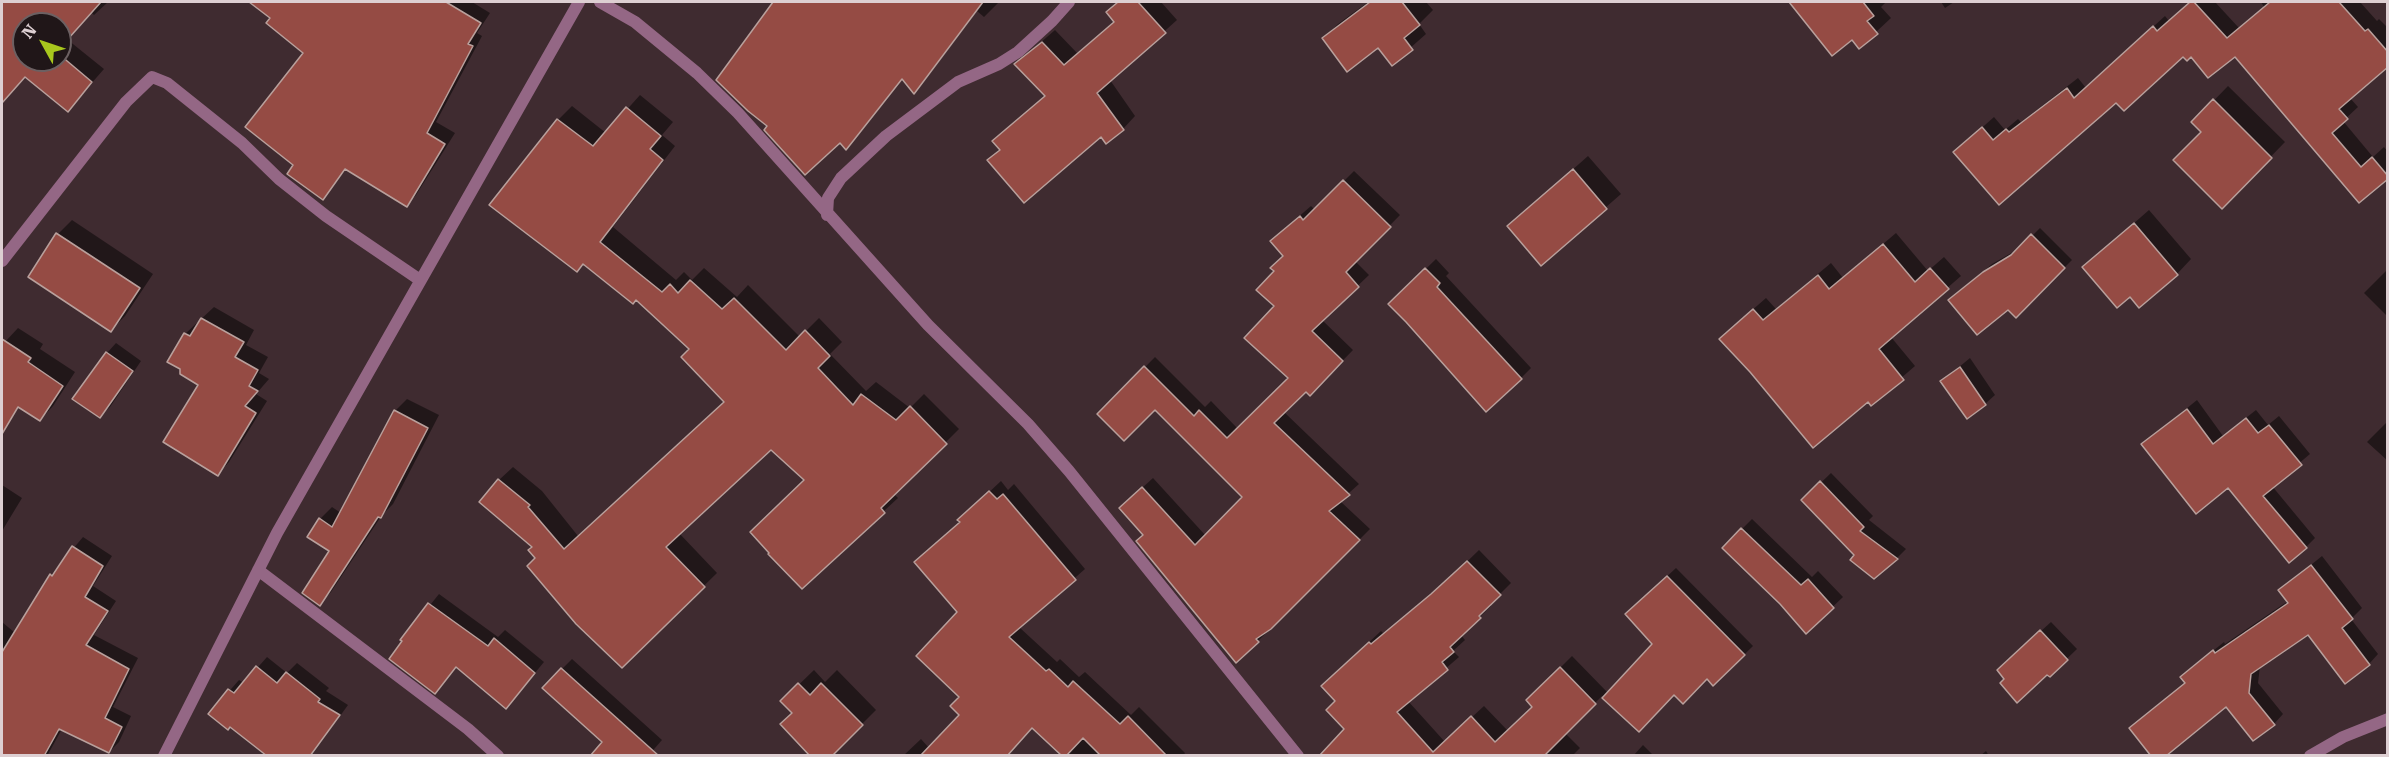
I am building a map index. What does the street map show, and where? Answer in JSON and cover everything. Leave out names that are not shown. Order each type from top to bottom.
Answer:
[{"type":"street","points":[[165,756],[277,533],[579,2]]},
{"type":"street","points":[[600,2],[635,22],[697,73],[738,113],[928,325],[1028,424],[1298,756]]},
{"type":"street","points":[[827,215],[828,198],[841,178],[886,136],[958,81],[999,64],[1018,52],[1069,2]]},
{"type":"street","points":[[2,261],[126,102],[152,77],[167,83],[242,142],[279,178],[326,216],[420,280]]},
{"type":"street","points":[[258,570],[468,729],[498,756]]},
{"type":"street","points":[[2310,756],[2343,737],[2388,719]]},
{"type":"building","points":[[2,2],[101,2],[72,35],[72,12],[12,12],[12,72],[72,72],[72,65],[92,82],[68,112],[25,77],[2,103]]},
{"type":"building","points":[[249,2],[446,2],[481,23],[468,44],[473,46],[427,133],[445,144],[407,207],[345,169],[323,200],[287,174],[293,165],[245,127],[303,53],[266,23],[270,18]]},
{"type":"building","points":[[773,2],[983,2],[914,94],[902,79],[846,150],[840,143],[805,175],[764,130],[767,126],[716,80]]},
{"type":"building","points":[[1118,2],[1138,2],[1166,33],[1097,93],[1124,130],[1106,144],[1101,137],[1024,203],[987,160],[1000,150],[992,141],[1045,96],[1014,64],[1042,42],[1064,65],[1114,22],[1106,12]]},
{"type":"building","points":[[1370,2],[1402,2],[1420,25],[1404,38],[1413,50],[1392,66],[1378,48],[1347,72],[1322,38]]},
{"type":"building","points":[[1789,2],[1863,2],[1874,16],[1867,21],[1878,34],[1859,49],[1852,40],[1832,56]]},
{"type":"building","points":[[2190,2],[2194,2],[2227,38],[2270,2],[2339,2],[2365,31],[2368,29],[2388,52],[2388,67],[2339,109],[2348,119],[2332,133],[2361,167],[2372,157],[2388,179],[2359,203],[2235,57],[2208,78],[2191,57],[2187,61],[2183,57],[2124,111],[2116,103],[1999,205],[1953,152],[1982,127],[1993,140],[2006,129],[2009,132],[2067,88],[2074,98],[2153,26],[2157,31]]},
{"type":"building","points":[[2213,99],[2272,158],[2222,209],[2173,160],[2201,132],[2191,122]]},
{"type":"building","points":[[626,107],[661,136],[650,149],[663,160],[600,242],[662,292],[670,284],[678,293],[690,280],[722,309],[734,298],[786,350],[805,330],[830,356],[818,368],[853,405],[861,394],[896,420],[910,406],[947,444],[881,508],[885,513],[802,589],[750,532],[804,480],[771,450],[666,547],[705,587],[622,668],[576,624],[527,566],[535,558],[528,550],[532,547],[479,502],[498,479],[530,505],[528,507],[564,549],[724,402],[681,357],[689,349],[636,300],[633,304],[583,264],[577,272],[489,205],[557,119],[593,146]]},
{"type":"building","points":[[1573,169],[1607,209],[1541,266],[1507,226]]},
{"type":"building","points":[[1343,180],[1391,227],[1346,272],[1359,287],[1312,331],[1343,361],[1310,396],[1306,392],[1274,423],[1350,495],[1329,511],[1360,540],[1271,629],[1256,639],[1259,642],[1236,663],[1136,541],[1143,535],[1119,508],[1142,487],[1195,545],[1242,497],[1155,410],[1124,441],[1097,414],[1144,366],[1194,416],[1199,410],[1227,438],[1288,378],[1244,338],[1274,306],[1256,290],[1274,271],[1270,268],[1283,256],[1270,241],[1300,216],[1303,220]]},
{"type":"building","points":[[2134,223],[2178,275],[2139,308],[2130,297],[2117,308],[2082,267]]},
{"type":"building","points":[[56,233],[140,288],[111,332],[28,277]]},
{"type":"building","points":[[2031,234],[2065,268],[2016,318],[2008,310],[1977,335],[1948,300],[1983,272],[2011,255]]},
{"type":"building","points":[[1883,244],[1915,282],[1930,268],[1949,289],[1879,349],[1904,380],[1871,406],[1868,402],[1813,448],[1750,372],[1719,339],[1753,309],[1763,320],[1818,275],[1829,289]]},
{"type":"building","points":[[1425,268],[1440,283],[1437,287],[1522,379],[1486,412],[1388,304]]},
{"type":"building","points":[[201,318],[244,342],[235,357],[258,370],[249,386],[258,391],[245,406],[256,413],[218,476],[163,442],[198,385],[180,374],[180,369],[167,362],[184,333],[190,336]]},
{"type":"building","points":[[2,339],[31,358],[28,362],[63,386],[40,421],[18,407],[2,434]]},
{"type":"building","points":[[106,352],[133,371],[100,418],[72,399]]},
{"type":"building","points":[[1960,367],[1986,405],[1967,419],[1940,381]]},
{"type":"building","points":[[2187,409],[2213,444],[2246,418],[2258,433],[2269,425],[2302,465],[2263,496],[2307,548],[2289,563],[2228,488],[2196,514],[2141,444]]},
{"type":"building","points":[[394,410],[428,428],[381,518],[378,517],[320,606],[302,593],[329,551],[307,537],[319,518],[332,527]]},
{"type":"building","points":[[1820,481],[1864,527],[1860,531],[1898,559],[1874,579],[1850,560],[1854,555],[1801,500]]},
{"type":"building","points":[[989,491],[997,499],[1003,494],[1076,580],[1009,637],[1046,671],[1049,669],[1068,687],[1073,681],[1120,724],[1128,716],[1167,756],[1101,756],[1083,738],[1066,756],[1062,756],[1032,728],[1007,756],[920,756],[959,715],[950,706],[959,697],[916,656],[957,612],[914,562],[960,522],[957,520]]},
{"type":"building","points":[[1741,528],[1801,585],[1808,579],[1834,608],[1806,634],[1780,604],[1722,548]]},
{"type":"building","points":[[72,546],[103,566],[85,597],[108,611],[86,645],[129,669],[105,718],[122,727],[109,753],[59,729],[44,756],[2,756],[2,652],[50,574],[52,576]]},
{"type":"building","points":[[1467,561],[1501,595],[1479,616],[1481,618],[1450,647],[1454,652],[1442,662],[1448,670],[1397,712],[1433,752],[1471,716],[1495,742],[1532,707],[1526,700],[1560,667],[1596,704],[1544,756],[1319,756],[1344,729],[1326,710],[1335,701],[1321,686],[1369,642],[1371,644]]},
{"type":"building","points":[[2311,565],[2353,619],[2342,628],[2370,665],[2345,684],[2308,635],[2251,674],[2249,693],[2275,725],[2253,741],[2226,707],[2166,756],[2151,756],[2129,728],[2185,683],[2180,677],[2213,650],[2215,653],[2288,603],[2278,590]]},
{"type":"building","points":[[1667,576],[1745,655],[1713,686],[1707,679],[1683,704],[1674,695],[1639,732],[1602,698],[1652,644],[1625,614]]},
{"type":"building","points":[[428,603],[488,646],[494,638],[535,673],[506,709],[456,667],[435,694],[389,659],[402,641],[400,640]]},
{"type":"building","points":[[2040,630],[2068,660],[2050,677],[2047,675],[2017,703],[2000,683],[2004,679],[1997,670]]},
{"type":"building","points":[[256,666],[277,683],[286,672],[320,699],[318,702],[340,715],[310,756],[267,756],[230,727],[228,730],[208,714],[228,689],[234,693]]},
{"type":"building","points":[[561,668],[659,756],[590,756],[602,742],[542,688]]},
{"type":"building","points":[[798,683],[810,695],[821,683],[863,725],[832,756],[810,756],[780,724],[792,713],[780,701]]}]
